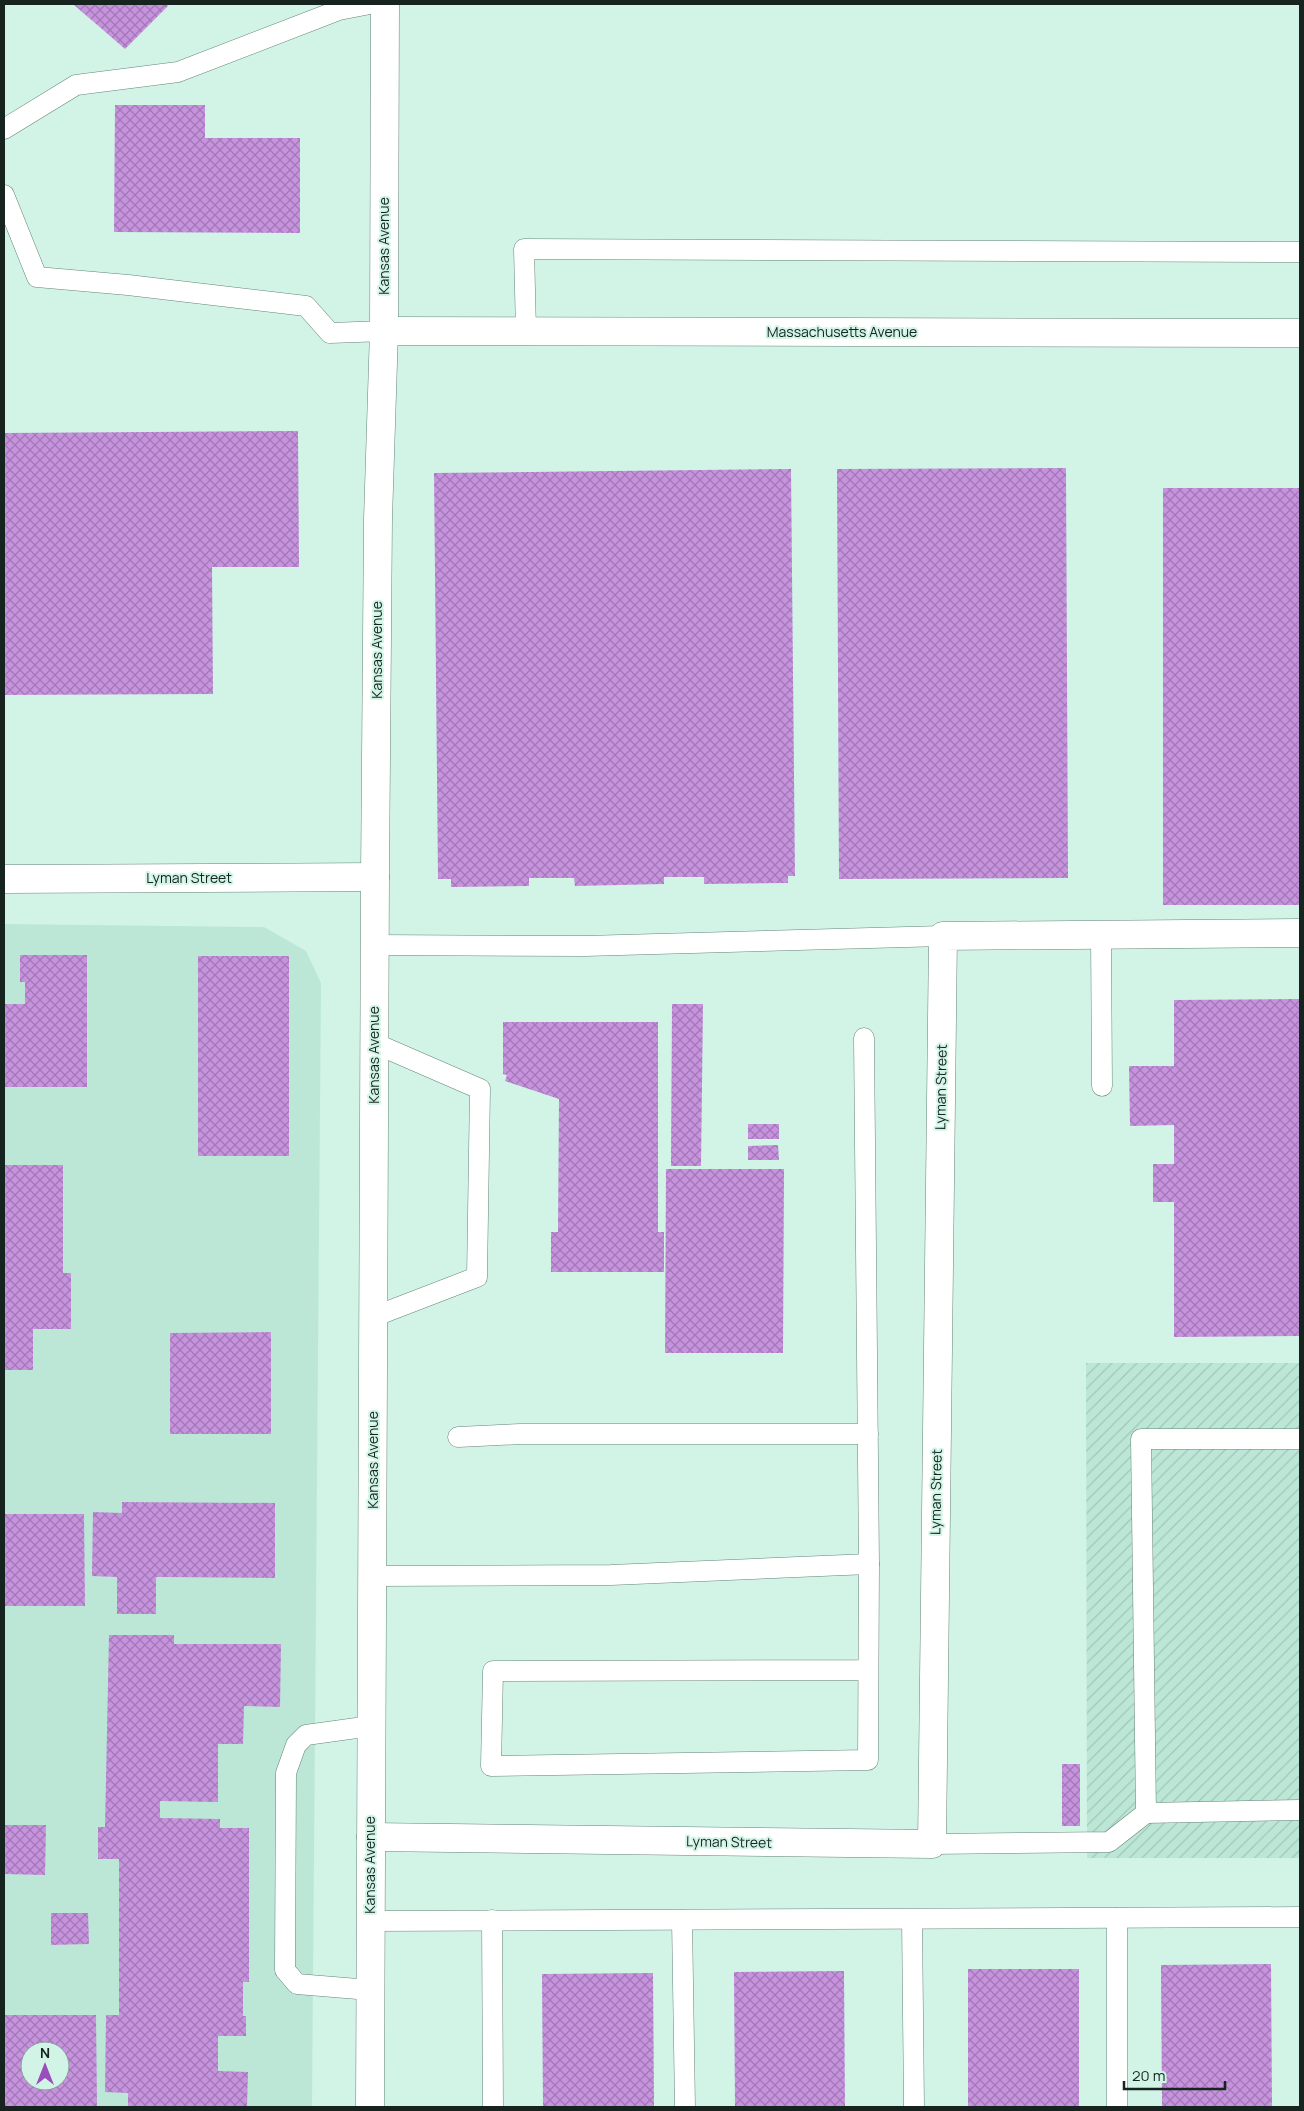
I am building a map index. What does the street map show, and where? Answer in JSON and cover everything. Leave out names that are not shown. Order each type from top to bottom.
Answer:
[{"type":"street","name":"Kansas Avenue","points":[[370,2107],[375,877],[378,519],[384,331],[385,4]]},
{"type":"street","name":"Massachusetts Avenue","points":[[384,331],[1300,333]]},
{"type":"street","name":"Lyman Street","points":[[4,879],[375,877]]},
{"type":"street","points":[[943,936],[1300,933]]},
{"type":"street","name":"Lyman Street","points":[[371,1836],[932,1844],[943,936]]},
{"type":"lane","points":[[4,129],[76,85],[178,72],[339,10],[370,4]]},
{"type":"lane","points":[[4,195],[37,277],[128,285],[306,306],[330,333],[384,331]]},
{"type":"lane","points":[[526,331],[524,249],[1300,252]]},
{"type":"lane","points":[[1101,935],[1102,1086]]},
{"type":"lane","points":[[375,945],[585,946],[943,936]]},
{"type":"lane","points":[[864,1038],[869,1564],[868,1760],[491,1766],[493,1671],[868,1670]]},
{"type":"lane","points":[[373,1317],[477,1277],[480,1090],[374,1044]]},
{"type":"lane","points":[[458,1437],[521,1434],[868,1434]]},
{"type":"lane","points":[[1146,1813],[1141,1439],[1300,1439]]},
{"type":"lane","points":[[372,1576],[611,1575],[869,1564]]},
{"type":"lane","points":[[370,1990],[297,1984],[286,1970],[284,1879],[286,1772],[296,1745],[306,1735],[371,1726]]},
{"type":"lane","points":[[932,1844],[1108,1842],[1146,1813],[1300,1810]]},
{"type":"lane","points":[[370,1921],[1300,1917]]},
{"type":"lane","points":[[1117,1918],[1117,2107]]},
{"type":"lane","points":[[492,1920],[493,2107]]},
{"type":"lane","points":[[682,1920],[685,2107]]},
{"type":"lane","points":[[912,1920],[914,2107]]},
{"type":"shaded area","points":[[4,924],[264,927],[306,951],[321,983],[312,2107],[4,2107]]},
{"type":"shaded area","points":[[1086,1363],[1300,1363],[1300,1858],[1087,1858]]},
{"type":"building","points":[[73,4],[166,4],[168,6],[125,49]]},
{"type":"building","points":[[115,105],[205,105],[205,138],[300,138],[300,233],[114,232]]},
{"type":"building","points":[[298,431],[299,567],[212,567],[213,694],[4,695],[4,433]]},
{"type":"building","points":[[1066,468],[1068,878],[839,879],[837,469]]},
{"type":"building","points":[[791,469],[795,876],[788,876],[788,883],[704,884],[704,877],[664,877],[664,884],[575,886],[574,878],[529,878],[529,886],[451,887],[451,879],[438,879],[434,473]]},
{"type":"building","points":[[1163,488],[1300,488],[1300,905],[1163,905]]},
{"type":"building","points":[[20,955],[87,955],[87,1087],[4,1087],[4,1004],[25,1004],[25,982],[20,982]]},
{"type":"building","points":[[198,956],[289,956],[289,1156],[198,1156]]},
{"type":"building","points":[[1300,999],[1300,1336],[1174,1337],[1174,1202],[1153,1202],[1153,1164],[1174,1164],[1174,1125],[1130,1126],[1129,1066],[1174,1066],[1174,1000]]},
{"type":"building","points":[[672,1004],[703,1004],[701,1166],[671,1166]]},
{"type":"building","points":[[503,1022],[658,1022],[658,1232],[664,1232],[664,1272],[551,1272],[551,1232],[558,1232],[559,1099],[505,1081],[507,1075],[503,1074]]},
{"type":"building","points":[[748,1124],[779,1124],[779,1139],[748,1139]]},
{"type":"building","points":[[778,1145],[779,1160],[748,1160],[748,1146]]},
{"type":"building","points":[[4,1165],[63,1165],[63,1273],[71,1273],[71,1329],[33,1329],[33,1370],[4,1370]]},
{"type":"building","points":[[666,1169],[784,1169],[783,1353],[665,1353]]},
{"type":"building","points":[[271,1332],[271,1434],[170,1434],[170,1333]]},
{"type":"building","points":[[122,1502],[275,1503],[275,1578],[156,1577],[156,1614],[117,1614],[117,1577],[92,1576],[93,1512],[122,1513]]},
{"type":"building","points":[[4,1514],[84,1514],[85,1606],[4,1606]]},
{"type":"building","points":[[109,1635],[174,1635],[174,1644],[281,1644],[280,1707],[244,1706],[243,1744],[218,1744],[218,1802],[160,1801],[160,1818],[220,1819],[220,1828],[249,1828],[249,1982],[243,1982],[243,2016],[246,2016],[246,2036],[218,2036],[218,2071],[248,2072],[247,2107],[128,2107],[128,2093],[105,2092],[106,2015],[119,2015],[119,1859],[98,1859],[98,1827],[105,1827]]},
{"type":"building","points":[[1062,1764],[1080,1764],[1080,1826],[1062,1826]]},
{"type":"building","points":[[4,1825],[46,1825],[45,1875],[4,1874]]},
{"type":"building","points":[[51,1913],[88,1913],[89,1944],[51,1945]]},
{"type":"building","points":[[1271,1964],[1272,2107],[1162,2107],[1161,1965]]},
{"type":"building","points":[[968,1969],[1079,1969],[1079,2107],[968,2107]]},
{"type":"building","points":[[844,1971],[845,2107],[735,2107],[734,1972]]},
{"type":"building","points":[[653,1973],[654,2107],[543,2107],[542,1974]]},
{"type":"building","points":[[4,2015],[96,2015],[97,2107],[4,2107]]}]
